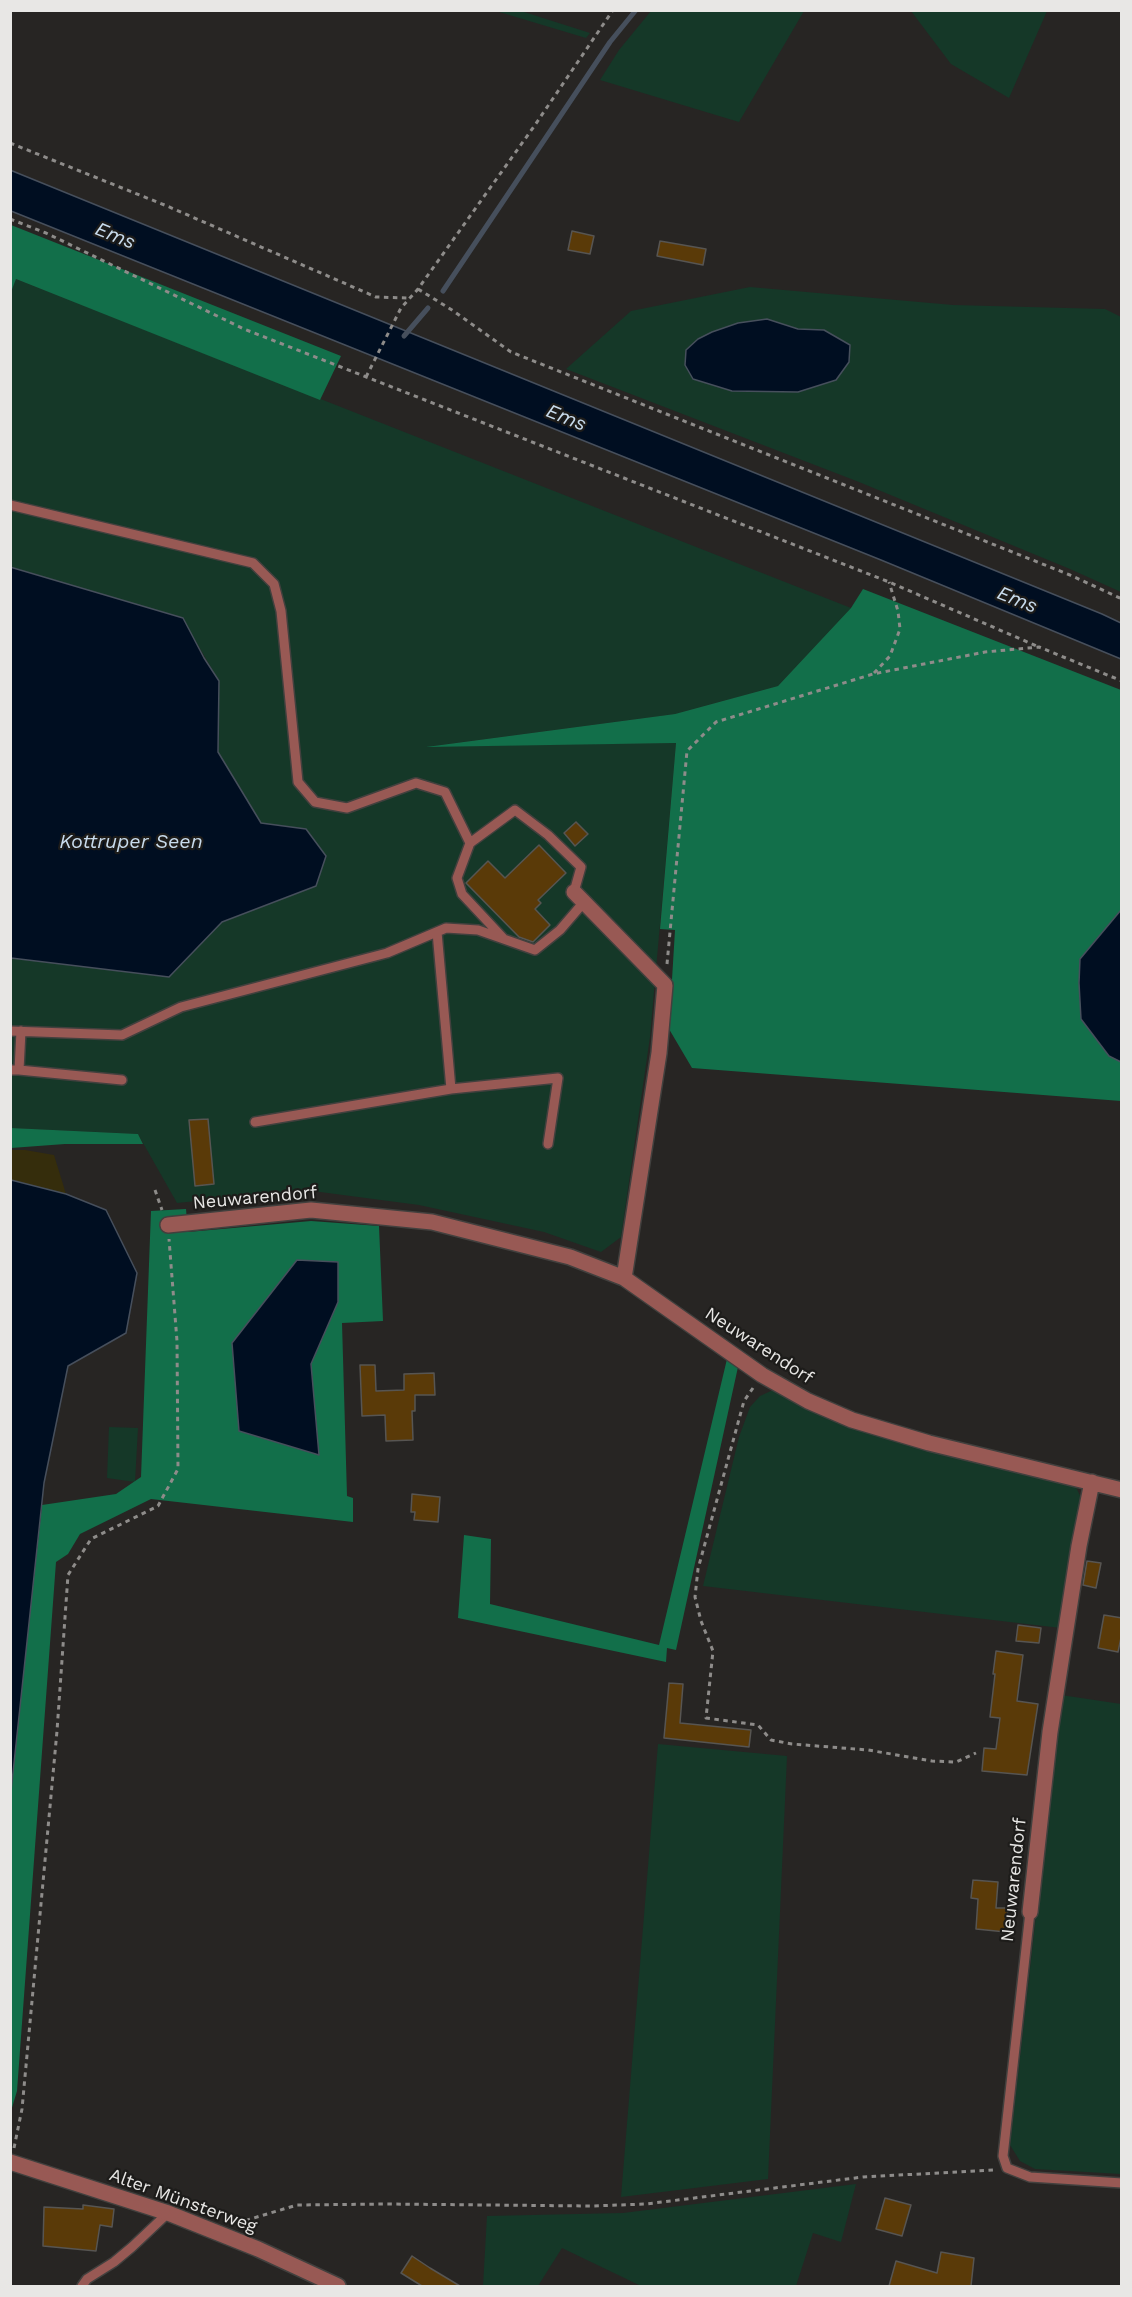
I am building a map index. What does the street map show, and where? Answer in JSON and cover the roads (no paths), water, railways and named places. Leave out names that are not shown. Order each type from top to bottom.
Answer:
[{"type":"street","points":[[579,897],[665,985],[659,1053],[624,1278]]},
{"type":"street","name":"Neuwarendorf","points":[[168,1225],[311,1210],[432,1222],[570,1257],[624,1278],[762,1375],[808,1401],[852,1420],[929,1443],[1122,1490]]},
{"type":"street","name":"Neuwarendorf","points":[[1030,1912],[1050,1732],[1079,1546],[1092,1482]]},
{"type":"street","name":"Alter Münsterweg","points":[[11,2162],[168,2213],[215,2231],[338,2286]]},
{"type":"lane","points":[[10,505],[253,563],[274,584],[281,611],[298,782],[315,802],[347,808],[416,783],[445,792],[470,843]]},
{"type":"lane","points":[[122,1080],[15,1070],[16,1031],[122,1035],[182,1007],[387,952],[446,927],[478,930],[535,950],[560,930],[579,897],[581,867],[548,835],[515,810],[470,843],[457,878],[462,894],[504,939]]},
{"type":"lane","points":[[437,932],[451,1089]]},
{"type":"lane","points":[[255,1122],[451,1089],[558,1078],[548,1144]]},
{"type":"lane","name":"Neuwarendorf","points":[[1030,1912],[1004,2156],[1007,2168],[1030,2177],[1122,2183]]},
{"type":"lane","points":[[82,2286],[87,2279],[132,2247],[168,2213]]},
{"type":"water","name":"Ems","points":[[10,170],[1102,614],[1121,623],[1121,659],[881,560],[11,211]]},
{"type":"water","points":[[767,319],[798,329],[824,330],[850,345],[849,362],[836,380],[798,392],[732,391],[693,379],[685,365],[686,350],[698,339],[738,323]]},
{"type":"water","name":"Kottruper Seen","points":[[10,567],[183,618],[219,681],[218,752],[261,823],[306,829],[326,856],[316,886],[222,922],[169,977],[11,958]]},
{"type":"water","points":[[1121,910],[1121,1062],[1109,1056],[1081,1019],[1079,983],[1080,959]]},
{"type":"water","points":[[11,1180],[66,1194],[106,1210],[137,1273],[126,1333],[68,1366],[44,1483],[11,1791]]},
{"type":"water","points":[[297,1260],[338,1262],[338,1302],[311,1364],[319,1455],[239,1431],[232,1343]]},
{"type":"waterway","points":[[443,291],[610,42],[636,10]]},
{"type":"waterway","points":[[404,336],[428,308]]}]
